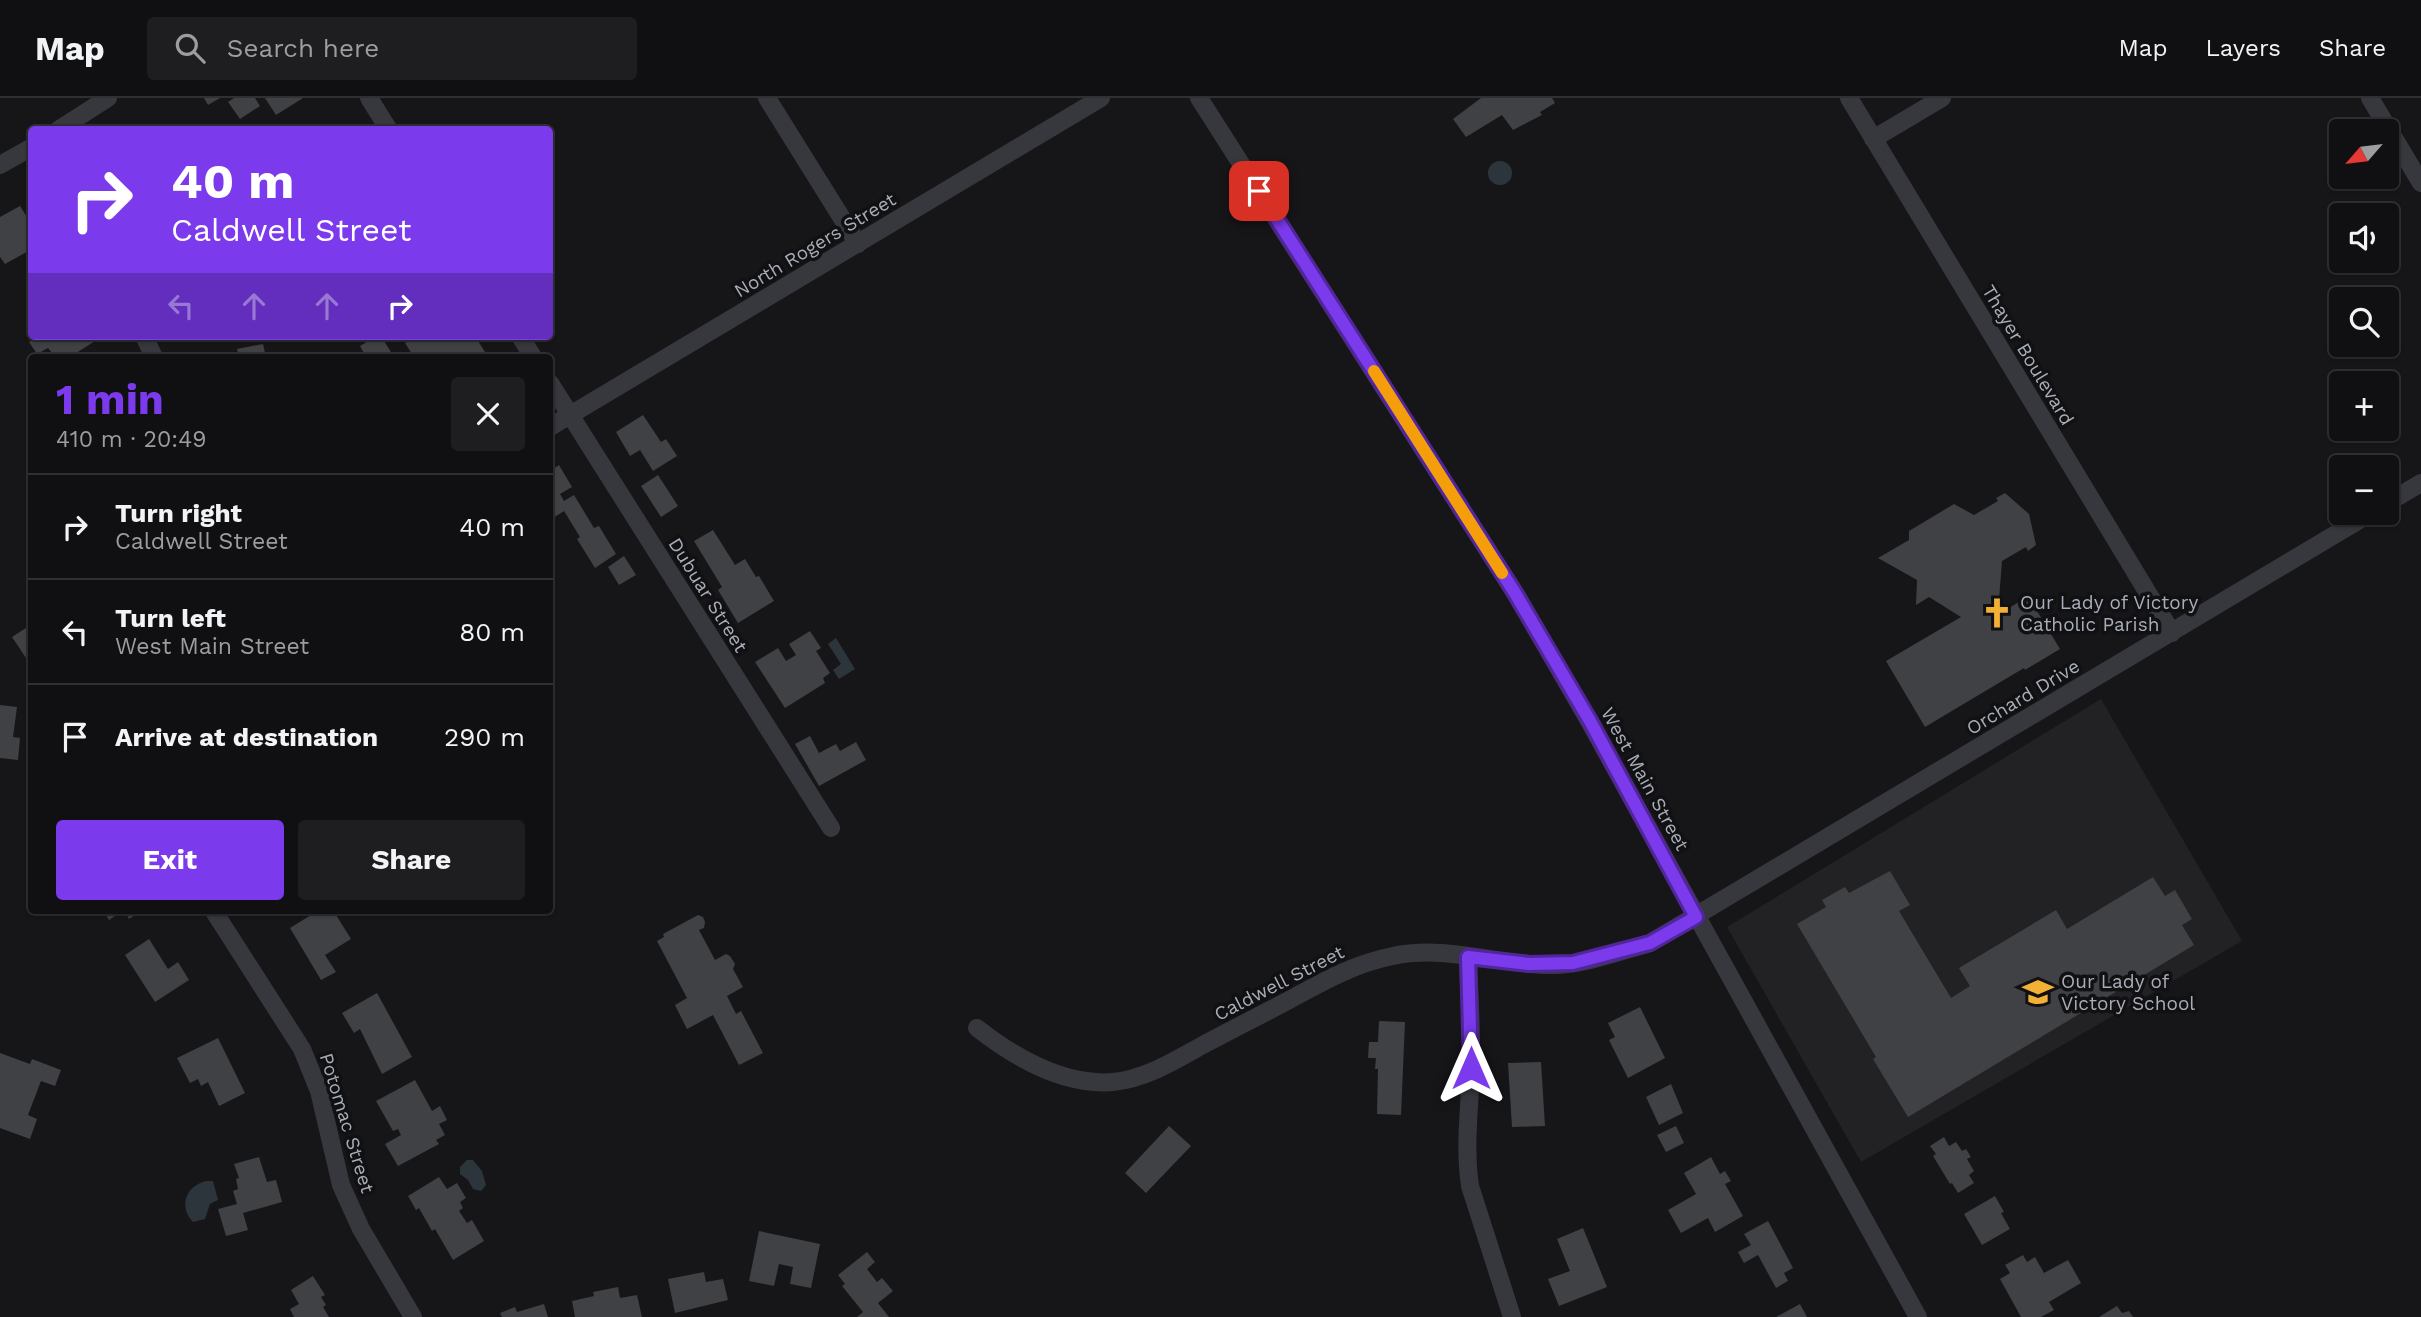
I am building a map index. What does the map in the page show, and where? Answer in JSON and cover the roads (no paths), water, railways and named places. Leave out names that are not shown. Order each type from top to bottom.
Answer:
[{"type":"street","points":[[64,126],[108,98]]},
{"type":"street","points":[[369,98],[386,126]]},
{"type":"street","points":[[767,98],[858,244]]},
{"type":"street","name":"North Rogers Street","points":[[553,425],[1101,98]]},
{"type":"street","name":"West Main Street","points":[[1199,98],[1515,593],[1590,721],[1918,1317]]},
{"type":"street","name":"Thayer Boulevard","points":[[1849,98],[2172,633]]},
{"type":"street","points":[[1873,139],[1942,98]]},
{"type":"street","points":[[2370,98],[2421,183]]},
{"type":"street","points":[[0,165],[28,148]]},
{"type":"street","name":"Dubuar Street","points":[[553,388],[831,828]]},
{"type":"street","points":[[2399,496],[2421,483]]},
{"type":"street","name":"Orchard Drive","points":[[1696,917],[2351,525]]},
{"type":"street","name":"Potomac Street","points":[[216,914],[302,1049],[319,1091],[334,1162],[346,1196],[361,1229],[413,1317]]},
{"type":"street","name":"Caldwell Street","points":[[977,1028],[1001,1047],[1055,1073],[1083,1080],[1118,1081],[1168,1064],[1354,967],[1394,955],[1420,952],[1529,964],[1573,963],[1650,943],[1696,917]]},
{"type":"street","points":[[1468,957],[1471,1068],[1468,1170],[1470,1186],[1512,1317]]},
{"type":"place","name":"Our Lady of Victory Catholic Parish","points":[[1997,613]]},
{"type":"place","name":"Our Lady of Victory School","points":[[2038,992]]}]
